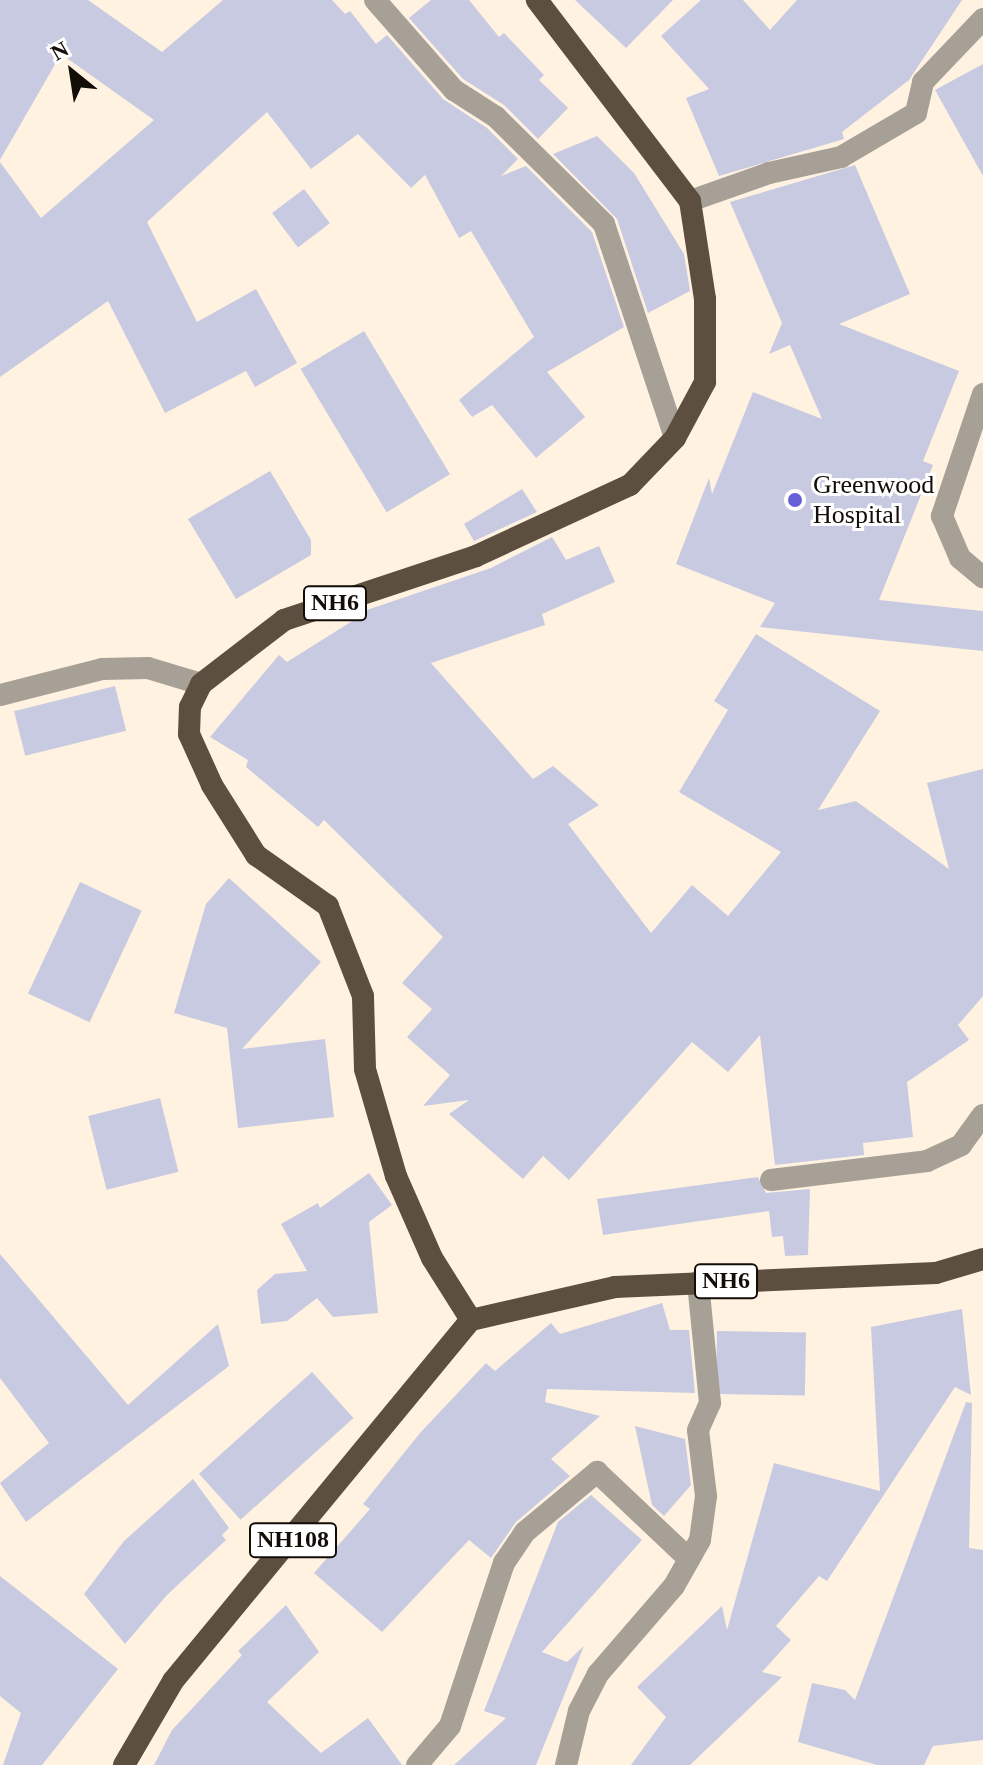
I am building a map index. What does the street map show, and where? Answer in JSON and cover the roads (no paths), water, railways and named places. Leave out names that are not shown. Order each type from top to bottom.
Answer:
[{"type":"highway","name":"NH6","points":[[201,684],[284,620],[476,556],[630,485],[675,438],[705,382],[705,299],[690,201],[537,0]]},
{"type":"highway","points":[[201,684],[190,707],[189,734],[212,785],[256,855],[328,906],[363,996],[365,1069],[396,1176],[432,1258],[471,1320]]},
{"type":"highway","name":"NH6","points":[[471,1320],[615,1287],[936,1273],[983,1259]]},
{"type":"highway","name":"NH108","points":[[124,1765],[173,1681],[471,1320]]},
{"type":"street","points":[[375,0],[454,90],[496,117],[604,224],[675,438]]},
{"type":"street","points":[[690,201],[769,173],[841,157],[916,113],[923,82],[983,19]]},
{"type":"street","points":[[983,394],[942,516],[960,558],[983,577]]},
{"type":"street","points":[[0,695],[102,669],[148,668],[201,684]]},
{"type":"street","points":[[771,1180],[927,1161],[961,1145],[983,1115]]},
{"type":"street","points":[[566,1765],[579,1711],[598,1674],[674,1586],[700,1540],[706,1496],[698,1430],[710,1403],[698,1282]]},
{"type":"street","points":[[417,1765],[450,1726],[504,1563],[525,1532],[597,1472],[689,1559]]},
{"type":"place","name":"Greenwood Hospital","points":[[795,500]]}]
